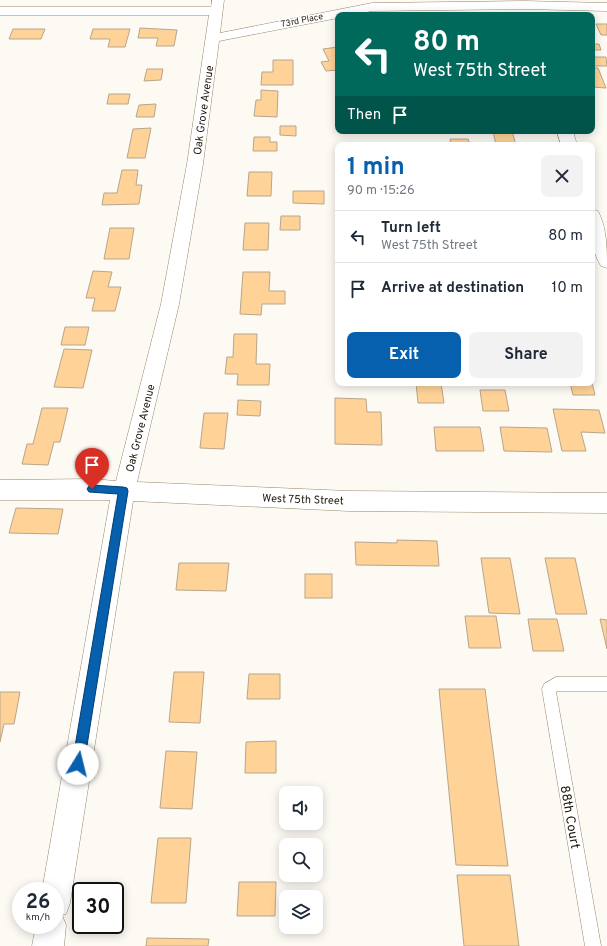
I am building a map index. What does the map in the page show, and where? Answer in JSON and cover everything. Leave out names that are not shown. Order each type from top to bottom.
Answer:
[{"type":"street","points":[[0,11],[217,5]]},
{"type":"street","name":"Oak Grove Avenue","points":[[58,882],[123,491],[130,471],[170,304],[195,164],[217,5]]},
{"type":"street","name":"73rd Place","points":[[346,12],[372,7],[607,7]]},
{"type":"street","name":"73rd Place","points":[[213,38],[335,14]]},
{"type":"street","points":[[595,225],[607,262]]},
{"type":"street","name":"West 75th Street","points":[[0,490],[92,489],[349,501],[607,503]]},
{"type":"street","points":[[48,946],[50,934]]},
{"type":"lane","name":"88th Court","points":[[593,946],[549,689],[556,684],[607,684]]},
{"type":"building","points":[[596,24],[607,24],[607,35],[601,35]]},
{"type":"building","points":[[140,28],[177,30],[174,46],[156,46],[158,38],[138,38]]},
{"type":"building","points":[[13,29],[45,29],[41,39],[9,39]]},
{"type":"building","points":[[93,29],[130,29],[125,47],[108,47],[110,39],[90,39]]},
{"type":"building","points":[[595,44],[599,44],[601,50],[595,50]]},
{"type":"building","points":[[335,47],[335,70],[326,71],[321,62],[329,61],[323,49]]},
{"type":"building","points":[[595,57],[606,57],[607,66],[595,66]]},
{"type":"building","points":[[273,60],[293,60],[293,85],[261,85],[262,72],[273,72]]},
{"type":"building","points":[[595,68],[598,68],[606,88],[595,87]]},
{"type":"building","points":[[147,69],[163,69],[161,80],[144,81]]},
{"type":"building","points":[[261,90],[278,91],[277,117],[254,116],[256,100],[261,100]]},
{"type":"building","points":[[109,94],[130,94],[128,104],[107,104]]},
{"type":"building","points":[[156,104],[154,117],[136,117],[139,105]]},
{"type":"building","points":[[280,126],[296,126],[296,136],[280,135]]},
{"type":"building","points":[[151,128],[145,158],[127,158],[133,129]]},
{"type":"building","points":[[494,134],[513,134],[515,142],[495,142]]},
{"type":"building","points":[[254,137],[270,137],[270,142],[277,142],[277,151],[253,151]]},
{"type":"building","points":[[450,139],[468,139],[469,142],[450,142]]},
{"type":"building","points":[[122,170],[138,170],[136,185],[142,185],[139,204],[102,205],[104,193],[117,193]]},
{"type":"building","points":[[249,172],[272,172],[271,196],[247,196]]},
{"type":"building","points":[[293,191],[324,191],[324,204],[293,203]]},
{"type":"building","points":[[281,216],[300,216],[300,230],[280,230]]},
{"type":"building","points":[[245,223],[269,223],[268,250],[243,250]]},
{"type":"building","points":[[110,228],[134,228],[129,259],[104,259]]},
{"type":"building","points":[[93,271],[112,272],[108,287],[121,287],[115,311],[92,311],[95,298],[86,298]]},
{"type":"building","points":[[243,272],[270,272],[269,291],[285,291],[285,304],[262,304],[261,315],[240,314]]},
{"type":"building","points":[[65,327],[89,327],[85,345],[61,345]]},
{"type":"building","points":[[234,334],[257,334],[256,364],[270,364],[269,385],[237,385],[238,374],[225,374],[227,357],[233,357]]},
{"type":"building","points":[[64,349],[92,350],[83,388],[54,387]]},
{"type":"building","points":[[416,386],[441,386],[444,403],[418,403]]},
{"type":"building","points":[[571,386],[593,386],[595,395],[573,395]]},
{"type":"building","points":[[480,390],[505,390],[509,411],[483,411]]},
{"type":"building","points":[[335,398],[366,399],[367,412],[381,412],[382,445],[335,444]]},
{"type":"building","points":[[238,400],[261,401],[260,416],[237,415]]},
{"type":"building","points":[[42,408],[68,408],[60,442],[54,442],[48,465],[22,464],[27,444],[33,444]]},
{"type":"building","points":[[553,409],[599,410],[605,433],[581,432],[586,451],[562,451]]},
{"type":"building","points":[[204,413],[228,413],[224,449],[200,448]]},
{"type":"building","points":[[434,427],[480,427],[484,451],[436,451]]},
{"type":"building","points":[[500,427],[547,428],[552,452],[504,451]]},
{"type":"building","points":[[16,508],[63,509],[58,534],[9,533]]},
{"type":"building","points":[[397,540],[437,541],[439,566],[356,565],[355,542],[397,543]]},
{"type":"building","points":[[481,558],[510,558],[520,614],[489,613]]},
{"type":"building","points":[[545,558],[575,558],[587,614],[556,614]]},
{"type":"building","points":[[179,563],[229,563],[226,591],[176,590]]},
{"type":"building","points":[[305,574],[332,574],[332,598],[305,598]]},
{"type":"building","points":[[465,616],[496,616],[501,648],[469,648]]},
{"type":"building","points":[[528,619],[557,619],[564,651],[533,651]]},
{"type":"building","points":[[600,619],[607,620],[607,649]]},
{"type":"building","points":[[174,672],[204,672],[200,723],[169,722]]},
{"type":"building","points":[[249,674],[280,674],[280,699],[247,699]]},
{"type":"building","points":[[439,689],[485,689],[508,866],[456,865]]},
{"type":"building","points":[[0,692],[20,692],[14,724],[4,724],[0,742]]},
{"type":"building","points":[[276,741],[276,773],[245,773],[246,742]]},
{"type":"building","points":[[166,751],[197,752],[192,809],[160,808]]},
{"type":"building","points":[[158,838],[191,838],[186,903],[151,903]]},
{"type":"building","points":[[457,875],[510,875],[519,946],[464,946]]},
{"type":"building","points":[[239,882],[276,882],[275,916],[237,916]]},
{"type":"building","points":[[147,938],[209,939],[208,946],[146,946]]},
{"type":"route","points":[[78,764],[123,491],[92,489]]}]
